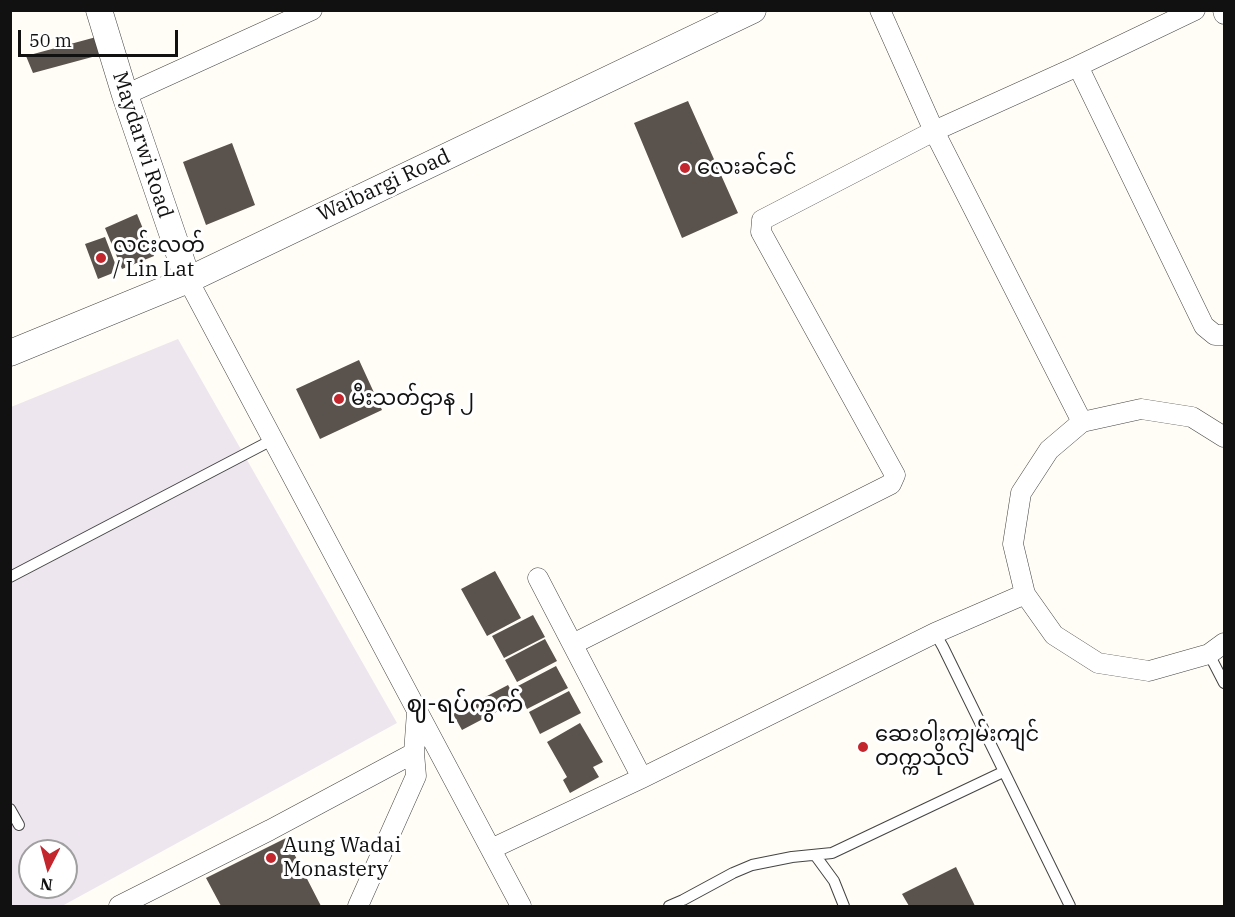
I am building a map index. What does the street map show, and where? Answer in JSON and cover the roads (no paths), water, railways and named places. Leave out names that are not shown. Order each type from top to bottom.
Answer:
[{"type":"street","name":"Maydarwi Road","points":[[99,10],[124,95],[188,280]]},
{"type":"street","name":"Waibargi Road","points":[[10,352],[188,280],[753,10]]},
{"type":"street","points":[[880,10],[934,131],[1082,422]]},
{"type":"street","points":[[573,644],[891,484],[895,475],[761,232],[762,220],[934,131],[1195,10]]},
{"type":"street","points":[[124,95],[302,13]]},
{"type":"street","points":[[1078,66],[1204,326],[1215,335],[1224,335]]},
{"type":"street","points":[[188,280],[521,906]]},
{"type":"street","points":[[1217,649],[1149,671],[1098,663],[1054,635],[1024,594],[1013,544],[1021,493],[1049,450],[1082,422],[1141,408],[1192,417],[1224,438]]},
{"type":"street","points":[[538,578],[642,778]]},
{"type":"street","points":[[491,849],[642,778],[935,633],[1024,594]]},
{"type":"street","points":[[357,906],[416,776],[414,753],[417,712]]},
{"type":"street","points":[[119,906],[270,830],[414,753]]},
{"type":"lane","points":[[10,577],[272,440]]},
{"type":"lane","points":[[935,633],[1070,906]]},
{"type":"lane","points":[[1217,649],[1224,683]]},
{"type":"lane","points":[[669,906],[752,865],[783,858],[832,853],[1003,772]]},
{"type":"lane","points":[[10,809],[19,825]]},
{"type":"lane","points":[[815,855],[834,881],[844,906]]},
{"type":"place","name":"လေးခင်ခင်","points":[[685,168]]},
{"type":"place","name":"လင်းလတ် / Lin Lat","points":[[101,258]]},
{"type":"place","name":"မီးသတ်ဌာန ၂","points":[[339,399]]},
{"type":"place","name":"ဆေးဝါးကျွမ်းကျင် တက္ကသိုလ်","points":[[863,747]]},
{"type":"place","name":"Aung Wadai Monastery","points":[[271,858]]},
{"type":"district","name":"ဈ-ရပ်ကွက်","points":[[465,705]]}]
